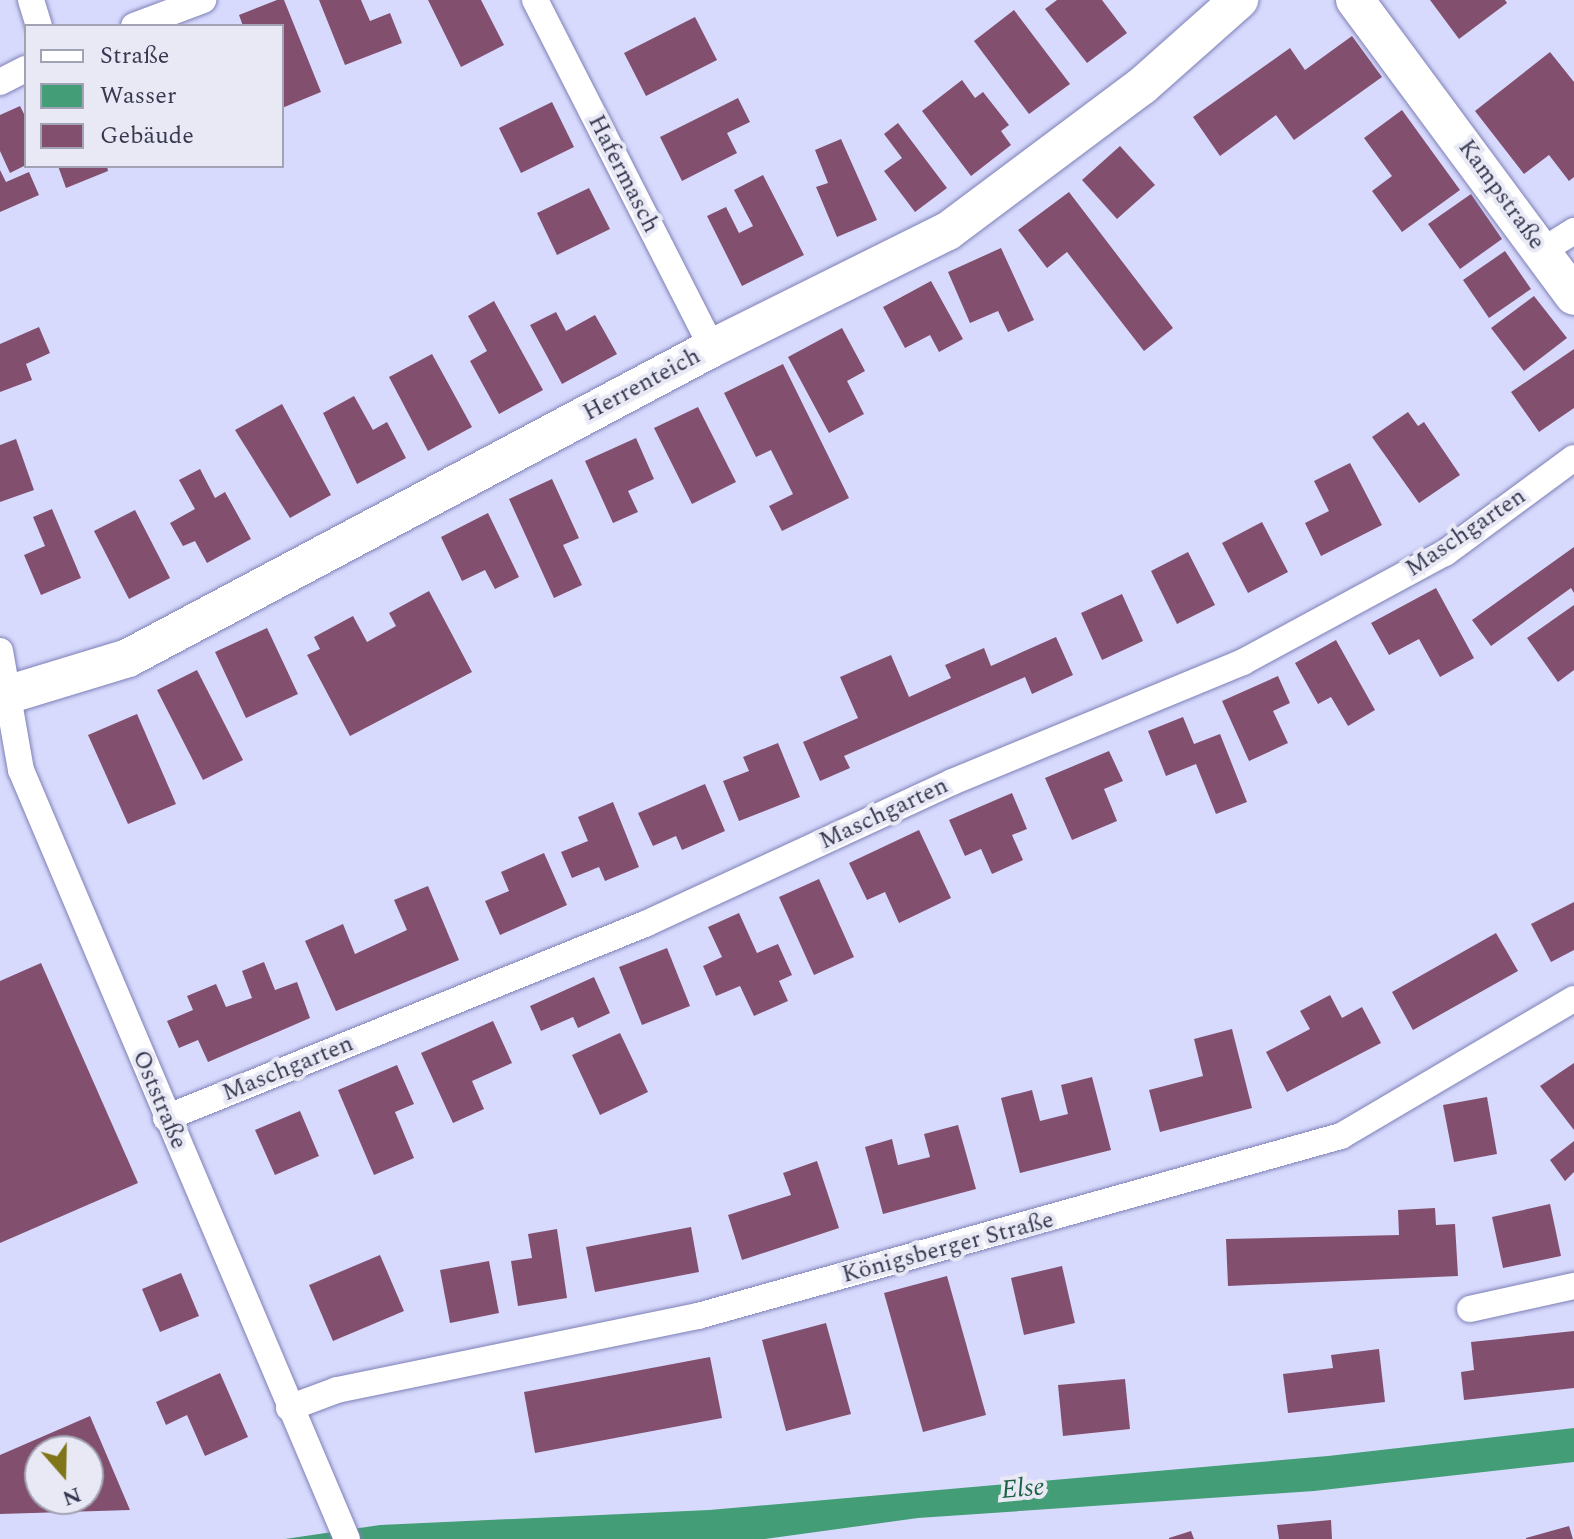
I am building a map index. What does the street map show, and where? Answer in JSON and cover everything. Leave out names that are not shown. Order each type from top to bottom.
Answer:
[{"type":"street","points":[[31,0],[38,24]]},
{"type":"street","points":[[139,24],[203,0]]},
{"type":"street","name":"Hafermasch","points":[[535,0],[712,348]]},
{"type":"street","name":"Herrenteich","points":[[5,696],[128,658],[712,348],[948,231],[1142,86],[1239,0]]},
{"type":"street","name":"Kampstraße","points":[[1355,0],[1574,296]]},
{"type":"street","points":[[0,82],[24,70]]},
{"type":"street","points":[[1542,251],[1574,231]]},
{"type":"street","name":"Maschgarten","points":[[166,1118],[645,924],[952,782],[1243,662],[1445,553],[1574,458]]},
{"type":"street","name":"Oststraße","points":[[0,651],[5,696],[21,770],[347,1539]]},
{"type":"street","name":"Königsberger Straße","points":[[289,1408],[337,1390],[698,1316],[1341,1136],[1574,999]]},
{"type":"street","points":[[1470,1309],[1574,1286]]},
{"type":"water","name":"Else","points":[[1574,1428],[1574,1462],[1314,1491],[918,1518],[765,1539],[285,1539],[380,1525],[709,1510],[1328,1456]]},
{"type":"building","points":[[284,0],[321,92],[284,107],[284,24],[242,24],[239,15]]},
{"type":"building","points":[[319,0],[361,0],[370,21],[390,13],[402,43],[345,65]]},
{"type":"building","points":[[428,0],[481,0],[504,45],[461,67]]},
{"type":"building","points":[[1057,0],[1102,0],[1127,33],[1087,63],[1045,9]]},
{"type":"building","points":[[1430,0],[1505,0],[1507,3],[1459,39]]},
{"type":"building","points":[[1014,10],[1070,84],[1029,114],[974,41]]},
{"type":"building","points":[[695,17],[717,60],[646,96],[624,53]]},
{"type":"building","points":[[1352,36],[1382,77],[1294,140],[1276,115],[1220,156],[1193,117],[1290,48],[1305,70]]},
{"type":"building","points":[[1550,52],[1574,82],[1574,177],[1569,181],[1549,155],[1524,174],[1475,111]]},
{"type":"building","points":[[962,80],[975,98],[983,92],[1009,125],[1001,131],[1011,145],[971,176],[922,111]]},
{"type":"building","points":[[738,98],[750,122],[727,133],[737,153],[682,181],[660,137]]},
{"type":"building","points":[[552,102],[574,147],[521,173],[499,128]]},
{"type":"building","points":[[20,106],[24,114],[24,166],[10,173],[0,151],[0,115]]},
{"type":"building","points":[[1402,110],[1460,190],[1402,232],[1372,191],[1392,176],[1364,138]]},
{"type":"building","points":[[898,123],[947,188],[915,212],[884,171],[902,158],[884,134]]},
{"type":"building","points":[[841,139],[877,220],[837,237],[816,187],[828,183],[815,150]]},
{"type":"building","points":[[1120,146],[1155,185],[1117,219],[1082,180]]},
{"type":"building","points":[[59,168],[107,168],[108,171],[66,188]]},
{"type":"building","points":[[0,170],[6,182],[29,172],[39,195],[0,212]]},
{"type":"building","points":[[763,175],[804,255],[742,286],[707,216],[726,207],[739,233],[753,226],[734,190]]},
{"type":"building","points":[[589,188],[610,229],[557,255],[537,213]]},
{"type":"building","points":[[1069,192],[1173,328],[1144,351],[1067,252],[1047,268],[1018,230]]},
{"type":"building","points":[[1471,194],[1502,239],[1460,269],[1428,224]]},
{"type":"building","points":[[1001,248],[1034,320],[1008,332],[998,311],[970,323],[948,272]]},
{"type":"building","points":[[1505,251],[1531,289],[1489,318],[1463,280]]},
{"type":"building","points":[[931,281],[963,339],[939,352],[930,335],[905,348],[883,307]]},
{"type":"building","points":[[1534,296],[1567,338],[1524,371],[1491,328]]},
{"type":"building","points":[[494,301],[543,390],[499,414],[470,361],[487,351],[468,316]]},
{"type":"building","points":[[556,312],[566,331],[595,315],[617,354],[562,384],[530,325]]},
{"type":"building","points":[[39,327],[50,353],[26,364],[32,380],[0,392],[0,344]]},
{"type":"building","points":[[842,328],[865,371],[847,381],[864,414],[829,433],[788,357]]},
{"type":"building","points":[[1574,349],[1574,408],[1539,432],[1511,392]]},
{"type":"building","points":[[432,354],[472,427],[428,451],[389,377]]},
{"type":"building","points":[[783,364],[849,498],[782,531],[769,506],[793,494],[771,450],[756,457],[724,393]]},
{"type":"building","points":[[354,396],[373,430],[387,422],[406,458],[357,484],[323,413]]},
{"type":"building","points":[[282,404],[331,495],[290,518],[235,430]]},
{"type":"building","points":[[698,407],[736,482],[692,504],[654,428]]},
{"type":"building","points":[[1408,412],[1418,426],[1424,422],[1460,475],[1419,503],[1372,437]]},
{"type":"building","points":[[636,438],[654,479],[628,491],[638,512],[613,523],[585,461]]},
{"type":"building","points":[[16,439],[34,490],[0,502],[0,445]]},
{"type":"building","points":[[1350,463],[1382,525],[1321,556],[1305,523],[1329,511],[1314,481]]},
{"type":"building","points":[[200,469],[215,498],[225,492],[251,539],[207,563],[195,541],[183,546],[170,523],[195,509],[179,480]]},
{"type":"building","points":[[552,479],[579,538],[563,545],[582,585],[554,598],[509,499]]},
{"type":"building","points":[[52,509],[81,578],[41,595],[24,555],[45,546],[33,517]]},
{"type":"building","points":[[135,510],[170,578],[129,599],[94,531]]},
{"type":"building","points":[[488,513],[519,577],[495,589],[485,570],[462,581],[441,537]]},
{"type":"building","points":[[1262,522],[1288,572],[1248,593],[1222,543]]},
{"type":"building","points":[[1574,547],[1574,593],[1571,588],[1491,646],[1472,620]]},
{"type":"building","points":[[1188,552],[1215,605],[1177,624],[1151,571]]},
{"type":"building","points":[[1436,588],[1474,658],[1440,677],[1419,639],[1389,655],[1371,623]]},
{"type":"building","points":[[429,591],[472,672],[350,736],[307,655],[320,649],[314,637],[353,616],[367,642],[396,626],[389,613]]},
{"type":"building","points":[[1122,594],[1143,641],[1102,660],[1081,613]]},
{"type":"building","points":[[1574,605],[1574,670],[1558,682],[1527,638]]},
{"type":"building","points":[[267,628],[298,694],[246,718],[215,652]]},
{"type":"building","points":[[1056,637],[1073,675],[1032,694],[1025,677],[844,756],[850,768],[820,781],[803,742],[858,718],[840,677],[891,655],[909,697],[951,678],[945,665],[984,648],[991,666]]},
{"type":"building","points":[[1336,640],[1375,710],[1348,726],[1331,697],[1318,704],[1295,663]]},
{"type":"building","points":[[197,670],[243,760],[203,780],[157,690]]},
{"type":"building","points":[[1278,676],[1290,703],[1273,711],[1288,743],[1249,761],[1222,701]]},
{"type":"building","points":[[137,714],[176,804],[128,824],[88,735]]},
{"type":"building","points":[[1183,717],[1194,744],[1220,734],[1247,802],[1216,814],[1196,764],[1166,776],[1148,731]]},
{"type":"building","points":[[778,743],[800,797],[739,821],[723,781],[749,771],[743,757]]},
{"type":"building","points":[[1109,751],[1123,781],[1104,789],[1117,821],[1072,840],[1045,778]]},
{"type":"building","points":[[705,784],[725,831],[682,850],[676,836],[653,846],[638,813]]},
{"type":"building","points":[[1012,793],[1027,829],[1012,835],[1023,860],[992,874],[981,849],[965,856],[949,820]]},
{"type":"building","points":[[613,802],[639,867],[605,881],[599,867],[572,878],[561,852],[588,841],[578,817]]},
{"type":"building","points":[[919,830],[951,898],[899,923],[885,892],[867,900],[849,863]]},
{"type":"building","points":[[544,853],[567,905],[500,935],[485,901],[509,891],[501,872]]},
{"type":"building","points":[[819,879],[854,957],[814,975],[779,897]]},
{"type":"building","points":[[428,886],[459,960],[336,1011],[305,941],[343,924],[355,954],[407,930],[394,900]]},
{"type":"building","points":[[1574,902],[1574,950],[1551,962],[1531,924]]},
{"type":"building","points":[[739,913],[757,953],[778,944],[792,975],[779,981],[788,1001],[754,1016],[740,986],[716,996],[703,966],[722,957],[708,927]]},
{"type":"building","points":[[1496,933],[1518,971],[1413,1030],[1392,992]]},
{"type":"building","points":[[667,948],[690,1006],[642,1025],[619,967]]},
{"type":"building","points":[[264,962],[275,990],[297,982],[310,1018],[208,1062],[198,1040],[179,1048],[167,1021],[193,1010],[187,996],[216,984],[226,1007],[252,998],[242,971]]},
{"type":"building","points":[[41,963],[138,1183],[0,1243],[0,981]]},
{"type":"building","points":[[594,977],[610,1013],[578,1028],[573,1017],[541,1031],[530,1006]]},
{"type":"building","points":[[1330,995],[1342,1018],[1362,1007],[1381,1043],[1287,1092],[1266,1052],[1310,1029],[1300,1011]]},
{"type":"building","points":[[493,1021],[512,1063],[472,1081],[484,1109],[453,1123],[421,1053]]},
{"type":"building","points":[[1232,1029],[1252,1108],[1160,1132],[1149,1090],[1203,1076],[1194,1039]]},
{"type":"building","points":[[620,1033],[648,1092],[600,1115],[572,1055]]},
{"type":"building","points":[[1574,1063],[1574,1130],[1540,1086]]},
{"type":"building","points":[[397,1065],[414,1104],[395,1112],[414,1158],[374,1175],[338,1090]]},
{"type":"building","points":[[1092,1077],[1111,1150],[1020,1173],[1001,1098],[1032,1090],[1040,1121],[1068,1114],[1061,1085]]},
{"type":"building","points":[[1487,1097],[1497,1154],[1454,1162],[1443,1105]]},
{"type":"building","points":[[300,1111],[319,1156],[275,1175],[255,1130]]},
{"type":"building","points":[[958,1125],[976,1189],[883,1214],[865,1147],[892,1139],[898,1165],[930,1157],[924,1134]]},
{"type":"building","points":[[1574,1141],[1574,1172],[1565,1181],[1550,1160]]},
{"type":"building","points":[[817,1161],[839,1228],[742,1260],[728,1215],[791,1195],[783,1173]]},
{"type":"building","points":[[1550,1204],[1561,1256],[1503,1268],[1492,1217]]},
{"type":"building","points":[[1435,1208],[1436,1225],[1455,1224],[1458,1276],[1228,1286],[1226,1239],[1399,1235],[1398,1210]]},
{"type":"building","points":[[691,1227],[699,1272],[595,1292],[586,1247]]},
{"type":"building","points":[[557,1229],[567,1298],[518,1306],[511,1261],[532,1258],[528,1234]]},
{"type":"building","points":[[380,1255],[404,1311],[333,1341],[309,1285]]},
{"type":"building","points":[[489,1261],[499,1313],[450,1323],[440,1270]]},
{"type":"building","points":[[1062,1266],[1075,1323],[1024,1335],[1011,1278]]},
{"type":"building","points":[[181,1273],[199,1316],[160,1332],[142,1289]]},
{"type":"building","points":[[947,1276],[986,1415],[923,1432],[884,1293]]},
{"type":"building","points":[[826,1323],[851,1414],[786,1431],[762,1340]]},
{"type":"building","points":[[1574,1331],[1574,1388],[1464,1400],[1461,1372],[1474,1370],[1471,1342]]},
{"type":"building","points":[[1379,1349],[1385,1402],[1288,1413],[1283,1374],[1333,1368],[1331,1355]]},
{"type":"building","points":[[710,1357],[722,1418],[535,1453],[524,1392]]},
{"type":"building","points":[[220,1373],[248,1437],[205,1456],[187,1415],[166,1425],[156,1402]]},
{"type":"building","points":[[1125,1379],[1130,1429],[1063,1436],[1058,1385]]},
{"type":"building","points":[[90,1416],[98,1435],[46,1435]]},
{"type":"building","points":[[24,1445],[24,1513],[0,1514],[0,1455]]},
{"type":"building","points":[[104,1449],[130,1510],[104,1511]]},
{"type":"building","points":[[1331,1520],[1332,1539],[1279,1539],[1277,1525]]},
{"type":"building","points":[[1569,1526],[1573,1539],[1526,1539],[1526,1538]]},
{"type":"building","points":[[1191,1531],[1194,1539],[1169,1539],[1169,1538]]}]
